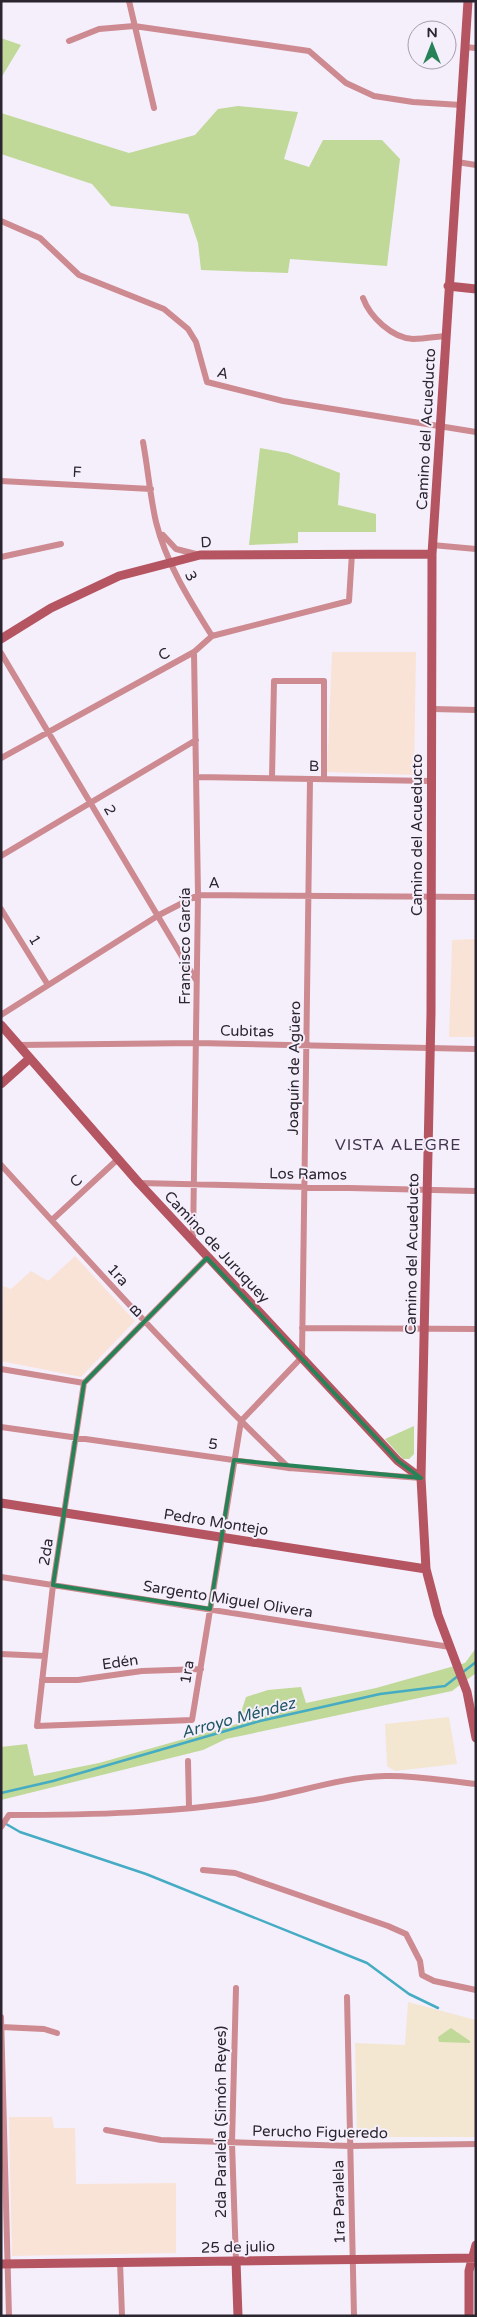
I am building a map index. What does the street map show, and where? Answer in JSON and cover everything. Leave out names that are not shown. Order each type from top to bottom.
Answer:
[{"type":"street","points":[[129,1],[154,108]]},
{"type":"street","name":"Camino del Acueducto","points":[[468,1],[432,550],[431,1049],[421,1478],[426,1569],[438,1615],[467,1692],[476,1738]]},
{"type":"street","points":[[70,41],[99,29],[134,26],[309,52],[346,83],[374,96],[413,102],[461,105]]},
{"type":"street","points":[[464,48],[476,48]]},
{"type":"street","points":[[457,162],[476,165]]},
{"type":"street","name":"A","points":[[1,221],[40,238],[78,275],[170,314],[188,329],[196,342],[206,382],[283,401],[476,432]]},
{"type":"street","points":[[448,286],[476,289]]},
{"type":"street","points":[[363,298],[373,316],[399,336],[412,339],[445,336]]},
{"type":"street","name":"3","points":[[143,442],[156,524],[186,594],[212,636]]},
{"type":"street","name":"F","points":[[1,481],[151,489]]},
{"type":"street","name":"3","points":[[156,524],[166,540],[176,549],[200,555]]},
{"type":"street","points":[[1,557],[61,544]]},
{"type":"street","points":[[432,550],[476,549]]},
{"type":"street","name":"D","points":[[1,639],[51,608],[119,576],[200,555],[432,550]]},
{"type":"street","name":"C","points":[[1,758],[194,652],[212,636],[349,601],[352,553]]},
{"type":"street","name":"Francisco García","points":[[193,1241],[196,1184],[198,895],[194,652]]},
{"type":"street","name":"2","points":[[1,653],[197,981]]},
{"type":"street","points":[[272,778],[274,681],[324,681],[324,779]]},
{"type":"street","points":[[432,709],[476,710]]},
{"type":"street","points":[[1,856],[196,740]]},
{"type":"street","name":"B","points":[[197,777],[431,781]]},
{"type":"street","name":"Joaquín de Agüero","points":[[302,1357],[310,779]]},
{"type":"street","name":"A","points":[[1,1015],[159,915],[198,895],[431,897]]},
{"type":"street","points":[[431,897],[476,897]]},
{"type":"street","name":"1","points":[[1,909],[48,985]]},
{"type":"street","name":"Camino de Juruquey","points":[[1,1025],[207,1258],[398,1461],[421,1478]]},
{"type":"street","name":"Cubitas","points":[[17,1045],[197,1043],[476,1049]]},
{"type":"street","points":[[1,1084],[30,1058]]},
{"type":"street","name":"C","points":[[52,1220],[118,1159]]},
{"type":"street","name":"1ra","points":[[1,1164],[145,1322],[240,1421],[289,1468]]},
{"type":"street","name":"Los Ramos","points":[[139,1183],[476,1191]]},
{"type":"street","name":"B","points":[[84,1383],[207,1258]]},
{"type":"street","points":[[302,1328],[476,1329]]},
{"type":"street","points":[[240,1421],[302,1357]]},
{"type":"street","points":[[1,1369],[84,1383]]},
{"type":"street","name":"2da","points":[[37,1726],[53,1585],[65,1512],[74,1438],[84,1383]]},
{"type":"street","name":"1ra","points":[[37,1726],[192,1720],[240,1421]]},
{"type":"street","name":"5","points":[[1,1428],[289,1468],[421,1478]]},
{"type":"street","name":"Pedro Montejo","points":[[1,1503],[426,1569]]},
{"type":"street","name":"Sargento Miguel Olivera","points":[[1,1577],[450,1647]]},
{"type":"street","points":[[1,1654],[45,1656]]},
{"type":"street","name":"Edén","points":[[42,1680],[78,1680],[142,1671],[200,1669]]},
{"type":"street","points":[[188,1761],[189,1807]]},
{"type":"street","points":[[1,1827],[9,1815],[73,1815],[189,1807],[256,1800],[349,1780],[386,1776],[476,1784]]},
{"type":"street","points":[[203,1870],[235,1873],[388,1926],[406,1934],[420,1961],[422,1975],[434,1980],[476,1990]]},
{"type":"street","name":"2da Paralela (Simón Reyes)","points":[[236,1988],[232,2142],[238,2316]]},
{"type":"street","name":"1ra Paralela","points":[[347,1998],[354,2316]]},
{"type":"street","points":[[1,2017],[5,2264],[9,2316]]},
{"type":"street","points":[[1,2027],[44,2029],[57,2033]]},
{"type":"street","name":"Perucho Figueredo","points":[[106,2130],[162,2140],[350,2146],[476,2144]]},
{"type":"street","points":[[469,2316],[476,2245]]},
{"type":"street","name":"25 de julio","points":[[5,2264],[474,2258]]},
{"type":"street","points":[[120,2262],[122,2316]]},
{"type":"highlighted area","points":[[207,1258],[398,1461],[421,1478],[234,1460],[210,1609],[53,1585],[84,1383]]},
{"type":"shaded area","points":[[332,652],[416,652],[414,775],[327,772]]},
{"type":"shaded area","points":[[476,939],[476,1037],[449,1037],[452,940]]},
{"type":"shaded area","points":[[75,1256],[135,1321],[81,1377],[1,1361],[3,1286],[11,1289],[31,1271],[48,1281]]},
{"type":"shaded area","points":[[449,1717],[457,1764],[395,1771],[387,1766],[385,1724]]},
{"type":"shaded area","points":[[408,2002],[476,2020],[476,2137],[357,2137],[355,2043],[405,2045]]},
{"type":"shaded area","points":[[9,2117],[52,2117],[54,2128],[75,2128],[76,2184],[176,2183],[176,2253],[12,2256]]},
{"type":"green space","points":[[1,38],[21,45],[1,78]]},
{"type":"green space","points":[[238,106],[298,112],[284,159],[309,167],[323,140],[382,140],[400,159],[387,266],[290,259],[288,273],[201,270],[198,243],[188,214],[111,206],[92,184],[1,154],[1,113],[129,153],[195,135],[218,109]]},
{"type":"green space","points":[[260,448],[288,453],[340,473],[338,505],[376,514],[376,532],[298,532],[298,543],[249,545]]},
{"type":"green space","points":[[414,1426],[414,1454],[409,1459],[403,1459],[385,1439]]},
{"type":"green space","points":[[476,1648],[476,1673],[452,1691],[226,1739],[203,1750],[1,1800],[1,1747],[27,1744],[34,1776],[99,1763],[237,1724],[246,1697],[268,1690],[301,1687],[306,1703],[376,1688],[465,1663]]},
{"type":"green space","points":[[451,2028],[470,2041],[470,2043],[439,2042],[438,2037]]},
{"type":"waterway","name":"Arroyo Méndez","points":[[1,1793],[53,1781],[260,1721],[380,1694],[445,1686],[476,1662]]},
{"type":"waterway","points":[[1,1821],[20,1832],[146,1874],[367,1963],[409,1994],[438,2008]]},
{"type":"district","name":"VISTA ALEGRE","points":[[398,1144]]}]
